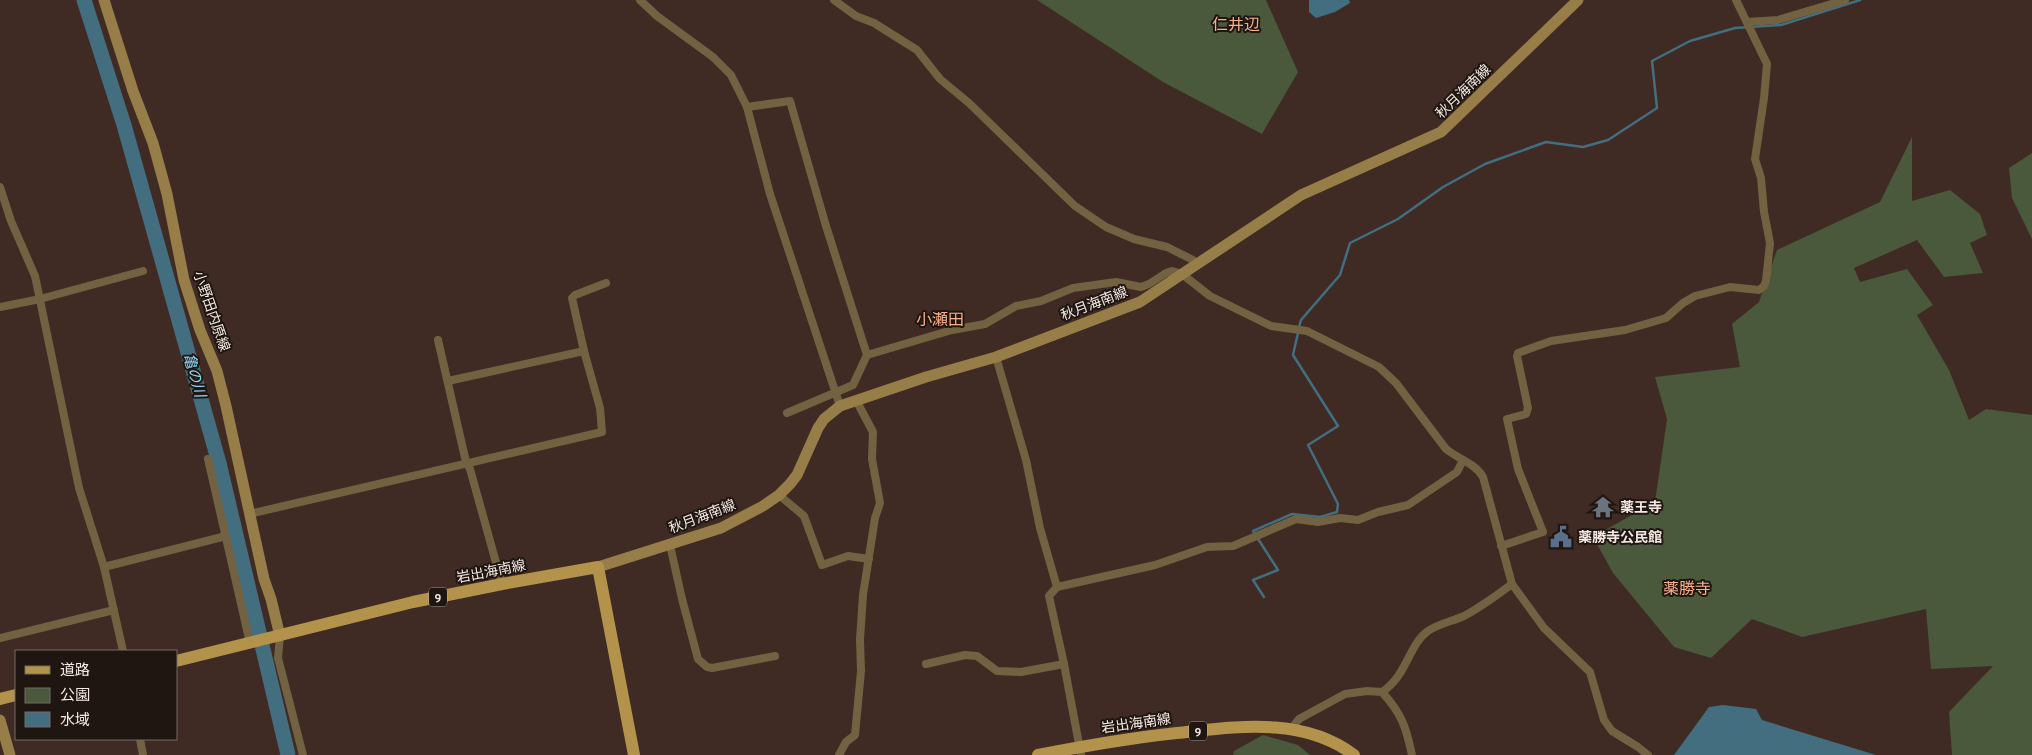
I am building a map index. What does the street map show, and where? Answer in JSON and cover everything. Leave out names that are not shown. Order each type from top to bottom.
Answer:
[{"type":"main road","name":"小野田内原線","points":[[105,0],[133,91],[153,143],[167,194],[184,280],[200,330],[217,371],[276,636]]},
{"type":"main road","name":"秋月海南線","points":[[598,567],[721,528],[779,495],[797,476],[818,428],[827,416],[840,406],[926,377],[996,358],[1140,302],[1301,195],[1441,132],[1578,0]]},
{"type":"main road","name":"岩出海南線","points":[[178,660],[414,602],[598,567]]},
{"type":"main road","points":[[598,567],[634,755]]},
{"type":"main road","points":[[0,699],[15,695]]},
{"type":"main road","points":[[0,720],[10,755]]},
{"type":"main road","name":"岩出海南線","points":[[1038,755],[1080,751],[1166,734],[1246,726],[1292,729],[1328,741],[1354,755]]},
{"type":"street","points":[[640,0],[657,16],[713,57],[731,75],[747,107],[770,194],[840,406]]},
{"type":"street","points":[[834,0],[856,16],[874,23],[917,50],[940,79],[969,102],[1075,206],[1106,227],[1134,239],[1167,247],[1193,260],[1197,264]]},
{"type":"street","points":[[1501,546],[1544,532],[1518,469],[1507,419],[1526,414],[1528,408],[1518,353],[1552,341],[1625,330],[1666,318],[1689,300],[1730,286],[1760,290],[1764,286],[1770,243],[1764,212],[1761,178],[1755,159],[1767,64],[1736,0]]},
{"type":"street","points":[[1747,22],[1778,20],[1845,0]]},
{"type":"street","points":[[747,107],[790,101],[826,226],[867,355],[853,386],[787,413]]},
{"type":"street","points":[[0,187],[11,222],[35,276],[80,488],[104,567],[123,650]]},
{"type":"street","points":[[0,307],[40,299],[143,271]]},
{"type":"street","points":[[867,355],[952,330],[985,324],[1016,306],[1041,301],[1073,288],[1116,282],[1141,286],[1149,284],[1172,271],[1182,274],[1210,296],[1271,326],[1307,331],[1378,367],[1396,383],[1446,449],[1478,469],[1484,477],[1512,584],[1544,628],[1590,672],[1604,720],[1612,731],[1638,746],[1648,755]]},
{"type":"street","points":[[249,514],[466,462],[602,432],[600,408],[572,298],[575,295],[606,283]]},
{"type":"street","points":[[438,340],[466,462],[470,469],[502,584]]},
{"type":"street","points":[[448,381],[584,351]]},
{"type":"street","points":[[996,358],[1026,460],[1040,528],[1057,587]]},
{"type":"street","points":[[839,755],[846,742],[855,734],[861,671],[860,638],[875,518],[880,503],[872,460],[873,432],[856,400]]},
{"type":"street","points":[[208,459],[252,642]]},
{"type":"street","points":[[1080,751],[1049,596],[1057,587],[1155,565],[1207,547],[1232,546],[1296,519],[1318,522],[1340,518],[1358,520],[1378,512],[1408,505],[1457,472],[1463,460]]},
{"type":"street","points":[[779,495],[804,516],[822,565],[848,556],[869,559]]},
{"type":"street","points":[[104,567],[226,536]]},
{"type":"street","points":[[670,545],[698,659],[707,668],[712,668],[775,656]]},
{"type":"street","points":[[1292,729],[1299,719],[1345,694],[1368,691],[1382,692],[1392,686],[1401,674],[1418,641],[1428,631],[1466,615],[1512,584]]},
{"type":"street","points":[[0,638],[114,610]]},
{"type":"street","points":[[276,636],[278,658],[303,755]]},
{"type":"street","points":[[926,664],[965,655],[977,656],[997,671],[1021,672],[1064,664]]},
{"type":"street","points":[[1382,692],[1403,718],[1412,755]]},
{"type":"street","points":[[140,740],[143,755]]},
{"type":"green space","points":[[1037,0],[1266,0],[1298,72],[1262,134],[1163,82]]},
{"type":"green space","points":[[1912,137],[1912,201],[1950,190],[1980,214],[1987,235],[1970,243],[1983,273],[1944,277],[1917,240],[1854,268],[1860,282],[1907,269],[1933,305],[1917,315],[1949,370],[1969,420],[1986,409],[2032,415],[2032,755],[1952,755],[1949,712],[1993,666],[1931,669],[1926,609],[1802,637],[1752,619],[1711,658],[1674,647],[1613,573],[1593,537],[1655,502],[1667,419],[1655,377],[1740,367],[1732,324],[1759,302],[1777,250],[1880,202]]},
{"type":"green space","points":[[2032,153],[2032,239],[2012,198],[2009,168]]},
{"type":"green space","points":[[1263,735],[1298,745],[1310,755],[1233,755],[1234,751]]},
{"type":"water","points":[[1309,0],[1349,0],[1350,3],[1335,12],[1316,18],[1309,12]]},
{"type":"water","points":[[1723,705],[1756,709],[1762,720],[1876,755],[1674,755],[1709,707]]},
{"type":"waterway","name":"亀の川","points":[[84,0],[124,125],[219,463],[288,755]]},
{"type":"waterway","points":[[1299,327],[1301,320],[1340,275],[1350,243],[1398,219],[1443,187],[1485,164],[1546,142],[1583,147],[1608,140],[1657,108],[1652,61],[1690,41],[1735,28],[1781,25],[1860,0]]},
{"type":"waterway","points":[[1264,597],[1253,580],[1278,570],[1253,531],[1292,514],[1320,517],[1337,512],[1338,504],[1308,445],[1338,426],[1293,355],[1298,333]]},
{"type":"place","name":"薬王寺","points":[[1603,507]]},
{"type":"place","name":"薬勝寺公民館","points":[[1561,537]]},
{"type":"district","name":"仁井辺","points":[[1236,24]]},
{"type":"district","name":"小瀬田","points":[[940,319]]},
{"type":"district","name":"薬勝寺","points":[[1687,588]]}]
